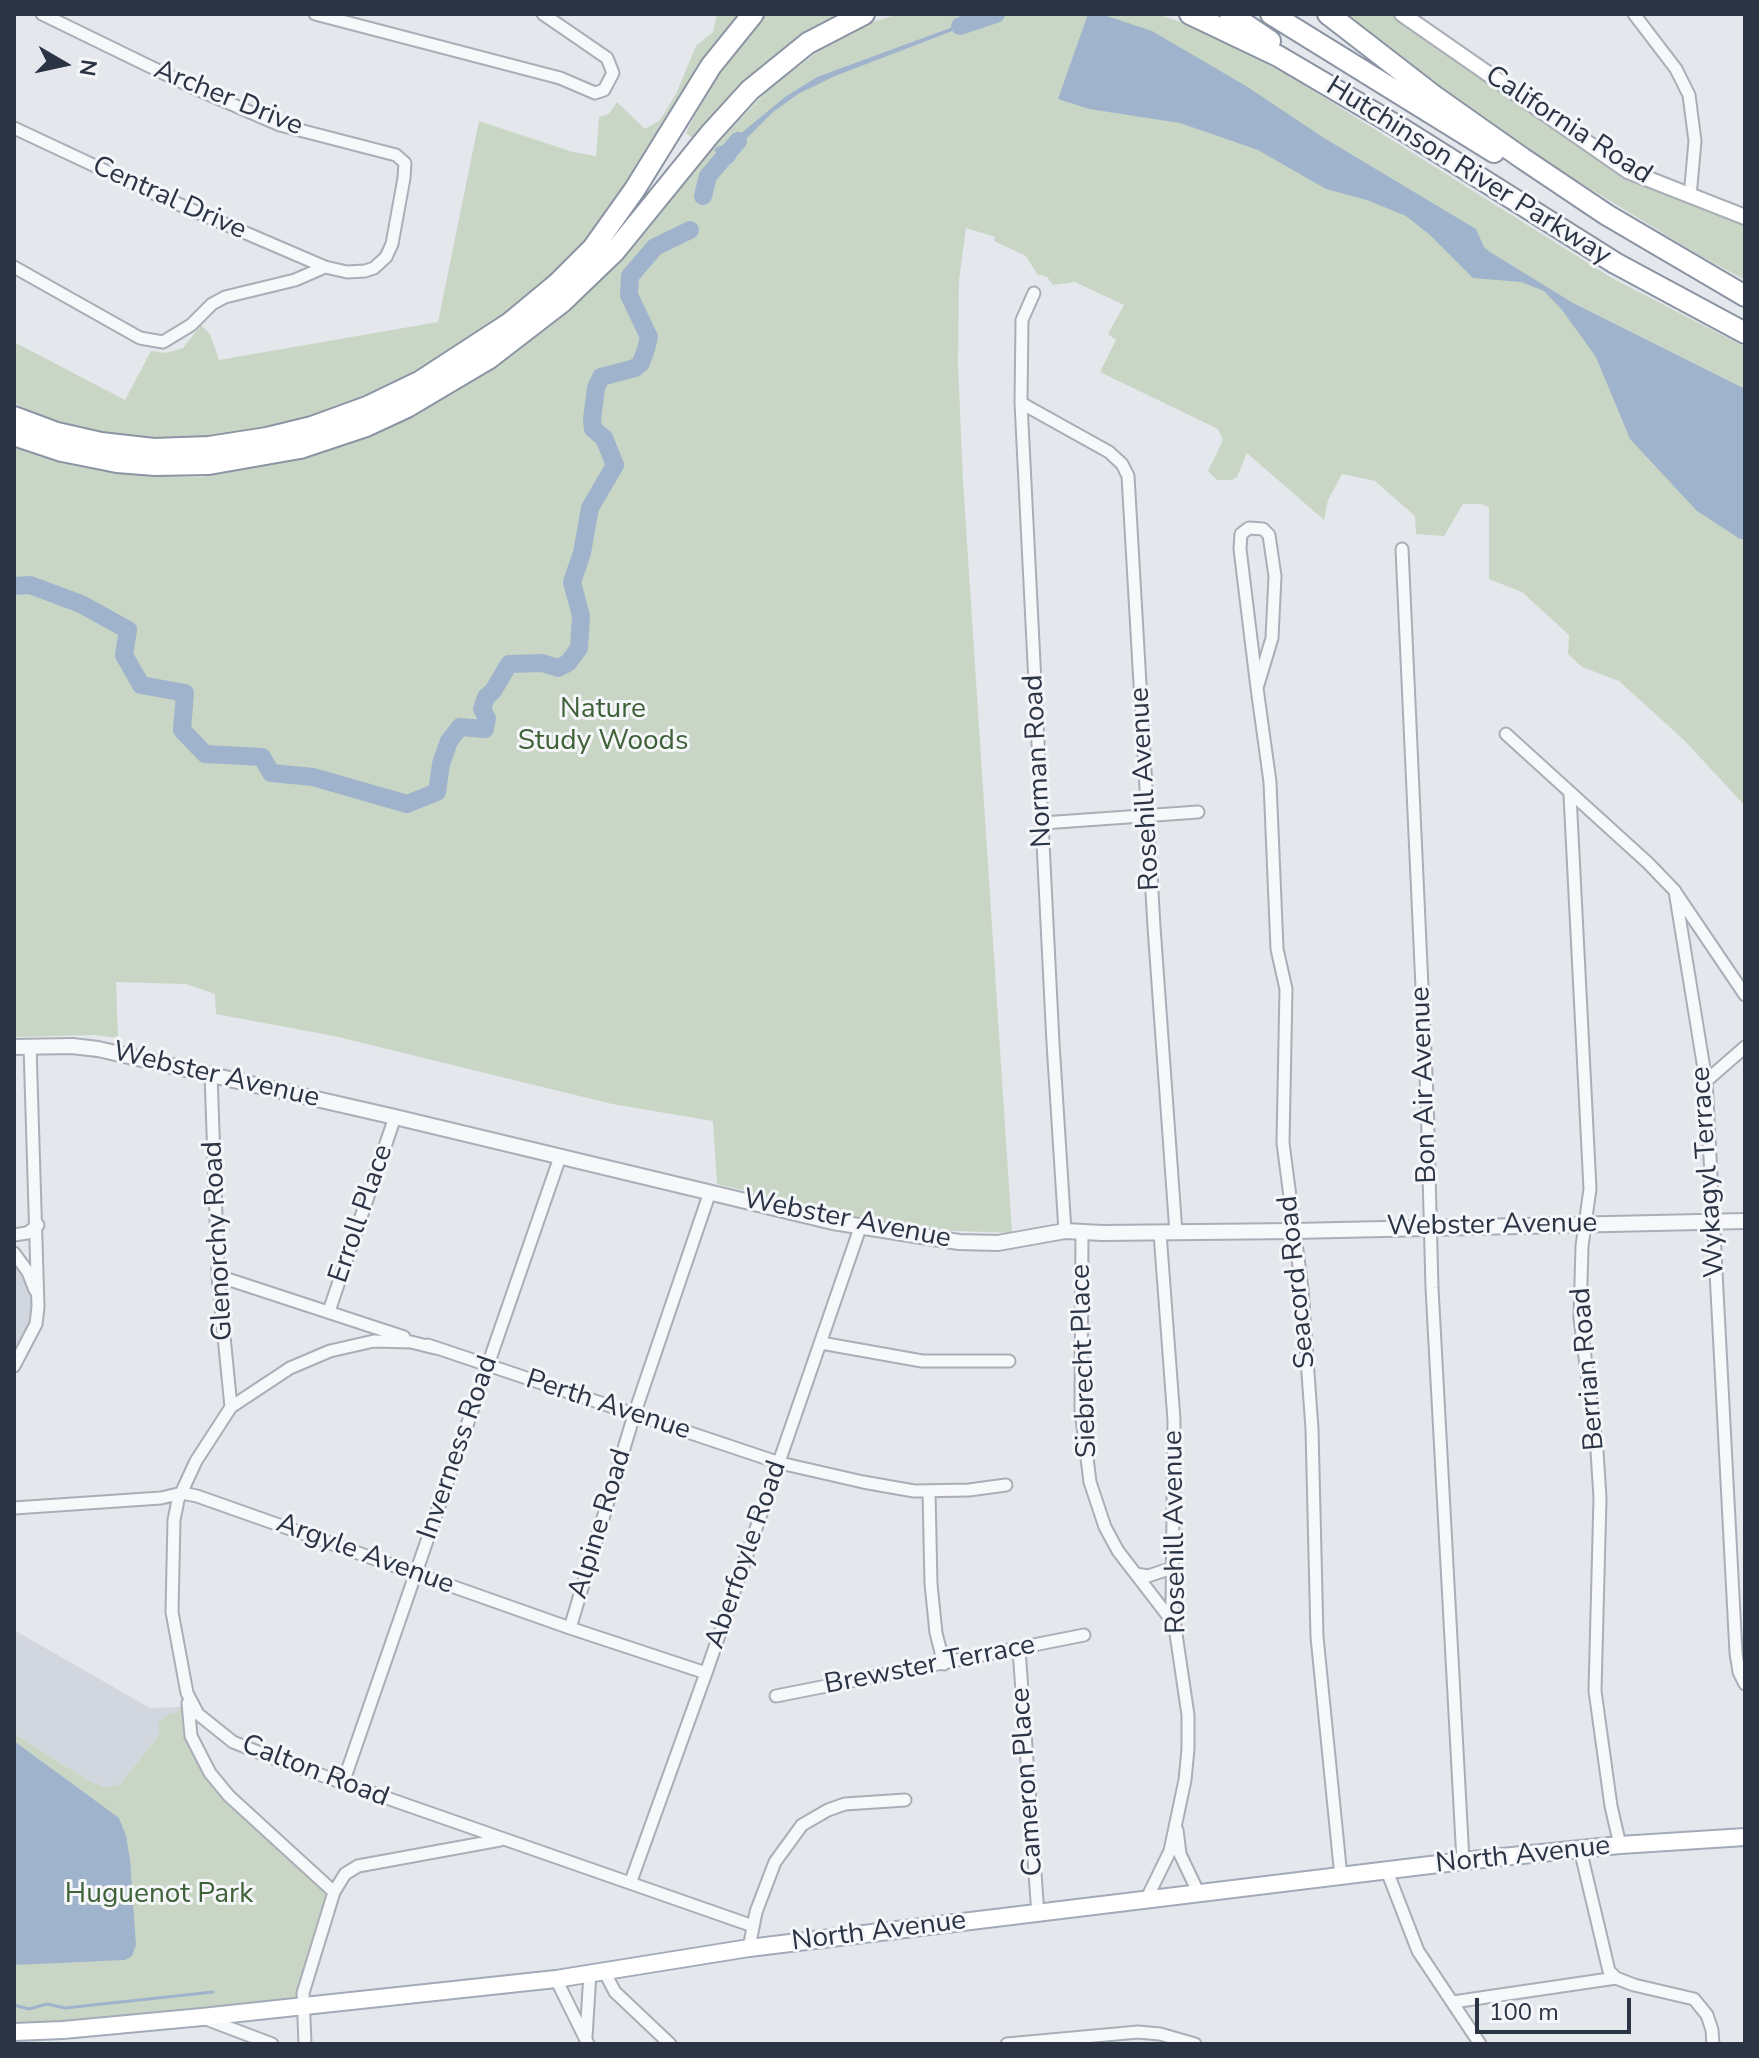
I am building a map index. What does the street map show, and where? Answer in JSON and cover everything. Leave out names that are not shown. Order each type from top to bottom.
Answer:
[{"type":"highway","points":[[14,417],[57,433],[101,443],[154,449],[209,447],[312,427],[367,407],[421,381],[499,330],[542,297],[585,256],[620,211],[711,66],[753,14]]},
{"type":"highway","points":[[14,435],[62,451],[117,462],[200,465],[300,448],[352,431],[407,407],[488,359],[547,315],[615,251],[750,90],[808,43],[864,14]]},
{"type":"highway","name":"Hutchinson River Parkway","points":[[1190,14],[1254,43],[1325,83],[1615,263],[1745,333]]},
{"type":"highway","points":[[1230,14],[1247,23],[1325,83]]},
{"type":"highway","points":[[1271,14],[1479,145],[1556,181]]},
{"type":"highway","name":"Hutchinson River Parkway","points":[[1328,14],[1449,107],[1556,181],[1745,296]]},
{"type":"main road","name":"California Road","points":[[1402,14],[1611,160],[1644,179],[1745,217]]},
{"type":"main road","name":"North Avenue","points":[[14,2032],[202,2017],[556,1979],[749,1948],[1463,1861],[1620,1845],[1745,1837]]},
{"type":"street","name":"Archer Drive","points":[[42,14],[192,87],[280,125],[396,155],[405,163],[392,244],[381,263],[365,271],[347,272],[325,267]]},
{"type":"street","points":[[315,14],[560,78],[595,93],[604,90],[613,73],[607,58],[543,14]]},
{"type":"street","points":[[358,27],[365,14]]},
{"type":"street","points":[[1634,14],[1676,69],[1689,95],[1695,141],[1690,197]]},
{"type":"street","name":"Central Drive","points":[[14,128],[155,194],[325,267]]},
{"type":"street","points":[[14,267],[140,338],[163,342],[191,325],[212,304],[225,297],[295,280],[325,267]]},
{"type":"street","name":"Norman Road","points":[[1034,293],[1022,320],[1021,403],[1065,1231]]},
{"type":"street","name":"Rosehill Avenue","points":[[1021,403],[1109,452],[1122,464],[1128,476],[1154,927],[1176,1233]]},
{"type":"street","name":"Seacord Road","points":[[1257,688],[1272,638],[1275,576],[1269,535],[1263,529],[1249,528],[1241,534],[1240,549],[1257,688],[1270,782],[1277,949],[1286,989],[1283,1143],[1302,1289],[1312,1429],[1317,1637],[1341,1877]]},
{"type":"street","name":"Bon Air Avenue","points":[[1402,549],[1431,1228],[1463,1861]]},
{"type":"street","points":[[1506,734],[1675,891],[1745,995]]},
{"type":"street","name":"Berrian Road","points":[[1570,795],[1590,1189],[1582,1246],[1580,1318],[1600,1498],[1595,1691],[1611,1806],[1620,1845]]},
{"type":"street","points":[[1043,823],[1198,812]]},
{"type":"street","name":"Wykagyl Terrace","points":[[1675,891],[1706,1081],[1736,1653],[1739,1672],[1745,1684]]},
{"type":"street","points":[[14,1366],[36,1324],[38,1307],[38,1225],[30,1046]]},
{"type":"street","name":"Webster Avenue","points":[[14,1047],[98,1049],[860,1228],[959,1242],[998,1243],[1065,1231],[1176,1233],[1745,1221]]},
{"type":"street","points":[[1706,1081],[1745,1047]]},
{"type":"street","name":"Glenorchy Road","points":[[211,1074],[218,1276],[231,1407]]},
{"type":"street","name":"Erroll Place","points":[[329,1311],[395,1117]]},
{"type":"street","name":"Inverness Road","points":[[343,1783],[560,1157]]},
{"type":"street","name":"Alpine Road","points":[[570,1628],[634,1415],[710,1192]]},
{"type":"street","points":[[14,1235],[27,1233],[38,1225]]},
{"type":"street","name":"Aberfoyle Road","points":[[631,1881],[860,1228]]},
{"type":"street","name":"Siebrecht Place","points":[[1082,1232],[1081,1410],[1090,1482],[1105,1527],[1118,1551],[1175,1626]]},
{"type":"street","name":"Rosehill Avenue","points":[[1146,1900],[1168,1858],[1176,1829],[1188,1749],[1188,1715],[1175,1626],[1172,1568],[1174,1420],[1160,1233]]},
{"type":"street","points":[[14,1253],[34,1283],[38,1307]]},
{"type":"street","name":"Perth Avenue","points":[[218,1276],[780,1463],[863,1482],[929,1491],[1006,1485]]},
{"type":"street","name":"Calton Road","points":[[435,1348],[411,1342],[374,1341],[330,1351],[290,1368],[231,1407],[196,1461],[178,1500],[174,1520],[172,1612],[187,1693],[198,1714],[233,1742],[753,1926]]},
{"type":"street","points":[[821,1343],[922,1361],[1009,1361]]},
{"type":"street","points":[[929,1491],[931,1584],[936,1633],[944,1664]]},
{"type":"street","name":"Argyle Avenue","points":[[14,1508],[161,1498],[182,1493],[706,1673]]},
{"type":"street","points":[[1136,1574],[1148,1576],[1172,1568]]},
{"type":"street","name":"Brewster Terrace","points":[[776,1696],[1084,1635]]},
{"type":"street","name":"Cameron Place","points":[[1019,1649],[1038,1915]]},
{"type":"street","points":[[187,1693],[191,1736],[210,1773],[229,1796],[334,1892]]},
{"type":"street","points":[[749,1948],[753,1926],[775,1862],[802,1825],[845,1804],[905,1800]]},
{"type":"street","name":"Rosehill Avenue","points":[[1176,1829],[1180,1854],[1199,1894]]},
{"type":"street","points":[[305,2044],[303,1993],[334,1892],[345,1874],[358,1866],[501,1839]]},
{"type":"street","points":[[1580,1849],[1606,1965],[1616,1978]]},
{"type":"street","points":[[1387,1871],[1418,1951],[1480,2044]]},
{"type":"street","points":[[587,2041],[597,1972]]},
{"type":"street","points":[[597,1972],[670,2044]]},
{"type":"street","points":[[1453,2002],[1616,1978],[1694,1999],[1707,2015],[1713,2044]]},
{"type":"street","points":[[556,1979],[587,2041]]},
{"type":"street","points":[[202,2017],[272,2044]]},
{"type":"street","points":[[1007,2044],[1138,2032],[1160,2034],[1195,2044]]},
{"type":"shaded area","points":[[14,1262],[24,1274],[31,1293],[33,1312],[14,1359]]},
{"type":"shaded area","points":[[14,1630],[150,1708],[181,1707],[119,1785],[104,1787],[89,1781],[14,1733]]},
{"type":"green space","points":[[717,14],[741,14],[728,27],[691,80],[594,234],[552,276],[486,329],[395,385],[320,416],[250,434],[190,440],[142,439],[96,432],[43,416],[14,403],[14,342],[125,400],[151,351],[166,353],[183,348],[201,325],[210,334],[219,360],[438,322],[479,121],[573,152],[596,156],[599,117],[609,114],[617,102],[645,129],[660,120],[676,94],[696,46],[713,32]]},
{"type":"green space","points":[[763,14],[843,14],[695,137],[691,137],[686,133],[688,128],[717,74],[733,49]]},
{"type":"green space","name":"Nature Study Woods","points":[[898,14],[1157,14],[1201,29],[1253,53],[1612,278],[1745,347],[1745,806],[1685,741],[1619,681],[1582,667],[1568,654],[1569,635],[1522,592],[1489,579],[1489,507],[1463,504],[1444,536],[1416,534],[1415,516],[1375,481],[1342,474],[1328,500],[1324,520],[1247,453],[1237,477],[1217,480],[1208,471],[1223,440],[1218,429],[1100,372],[1116,340],[1108,334],[1124,305],[1075,282],[1053,285],[1047,277],[1037,274],[1026,256],[994,241],[995,237],[966,228],[959,280],[958,363],[963,481],[1012,1233],[904,1229],[717,1184],[713,1121],[612,1104],[334,1036],[216,1014],[215,994],[186,984],[116,982],[118,1038],[94,1035],[14,1037],[14,445],[62,463],[92,469],[202,477],[297,460],[380,433],[456,392],[557,321],[636,244],[715,145],[770,88],[820,50],[873,22]]},
{"type":"green space","points":[[1345,14],[1394,14],[1610,166],[1643,185],[1745,222],[1745,280],[1540,158]]},
{"type":"green space","name":"Huguenot Park","points":[[181,1707],[188,1737],[216,1787],[329,1893],[296,2002],[14,2028],[14,1733],[89,1781],[104,1787],[119,1785],[159,1735],[159,1721],[170,1713],[175,1714]]},
{"type":"water","points":[[1088,14],[1101,14],[1152,31],[1476,229],[1484,247],[1490,252],[1573,303],[1745,389],[1745,539],[1740,539],[1697,511],[1630,439],[1596,357],[1544,291],[1521,282],[1473,278],[1406,216],[1367,200],[1326,189],[1258,150],[1180,123],[1089,109],[1058,99]]},
{"type":"water","points":[[980,17],[981,20],[835,76],[798,94],[773,112],[735,150],[736,158],[732,163],[728,164],[714,150],[728,144],[785,97],[817,77]]},
{"type":"water","points":[[14,1741],[119,1818],[130,1859],[136,1945],[132,1956],[125,1960],[14,1965]]},
{"type":"waterway","points":[[960,26],[996,14]]},
{"type":"waterway","points":[[703,196],[708,176],[738,141]]},
{"type":"waterway","points":[[14,586],[30,585],[81,604],[128,630],[124,655],[141,685],[185,693],[182,730],[205,754],[262,757],[271,773],[313,777],[407,804],[437,792],[441,764],[449,741],[460,727],[485,729],[487,718],[482,709],[486,697],[509,664],[542,663],[558,668],[568,663],[579,648],[581,616],[572,582],[582,553],[590,508],[615,465],[604,438],[593,429],[596,388],[601,377],[635,368],[641,363],[646,349],[649,337],[629,295],[630,276],[655,247],[690,230]]},
{"type":"waterway","points":[[14,2005],[29,2009],[47,2004],[65,2008],[213,1992]]}]
